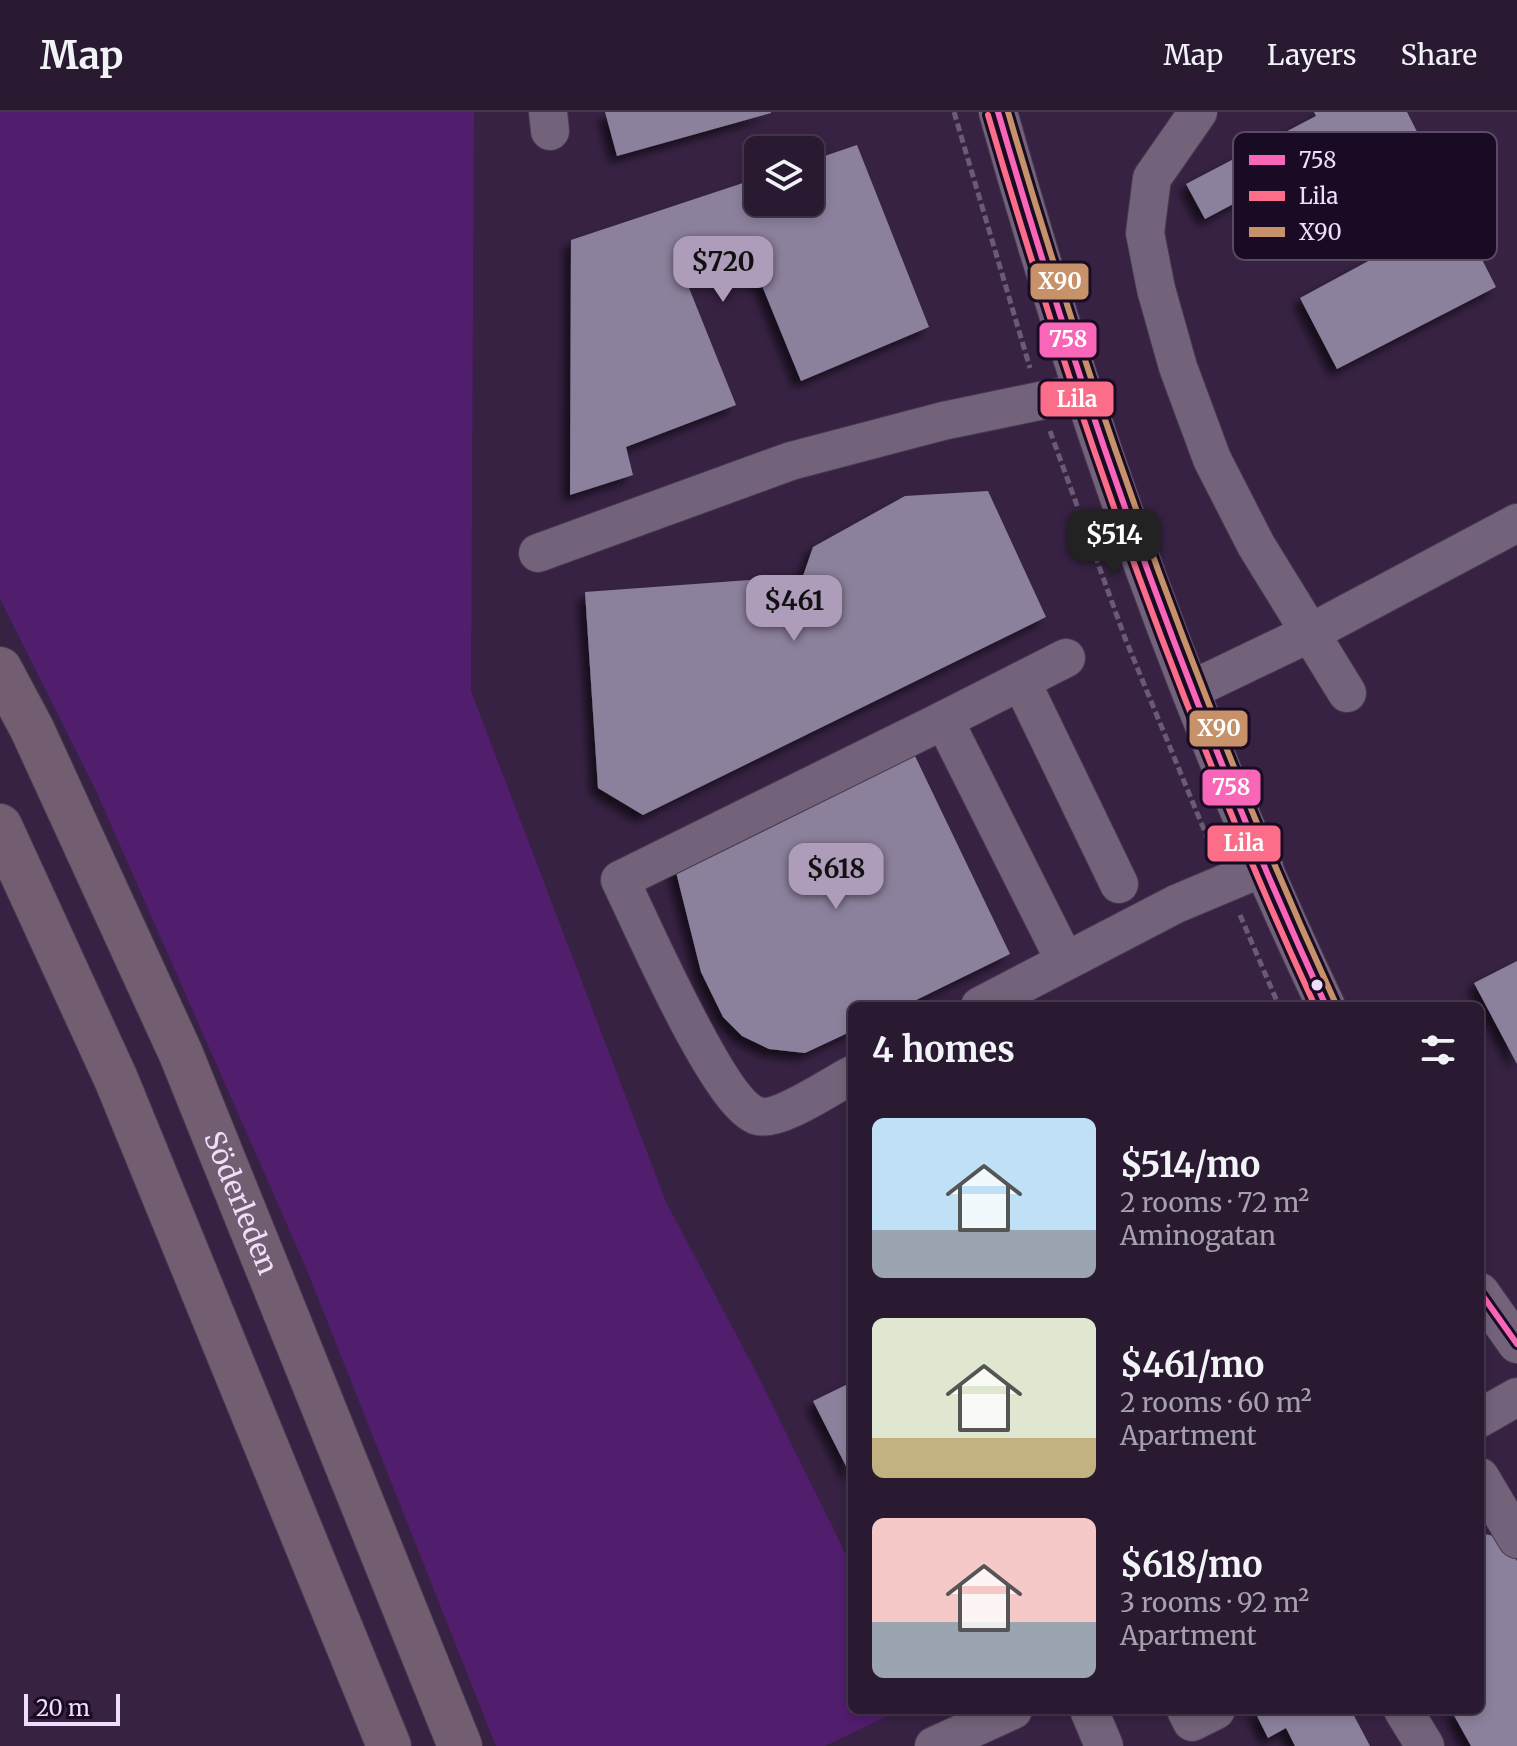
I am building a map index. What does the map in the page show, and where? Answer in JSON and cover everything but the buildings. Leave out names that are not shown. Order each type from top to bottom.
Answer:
[{"type":"highway","name":"Söderleden","points":[[0,669],[32,729],[181,1054],[460,1746]]},
{"type":"highway","points":[[0,826],[116,1079],[389,1746]]},
{"type":"street","points":[[998,112],[1083,392],[1132,539],[1264,867],[1324,1002]]},
{"type":"street","points":[[1198,112],[1152,178],[1145,233],[1156,289],[1178,367],[1212,459],[1256,545],[1347,693]]},
{"type":"street","points":[[538,553],[791,461],[943,421],[1083,392]]},
{"type":"street","points":[[1191,690],[1312,632],[1517,523]]},
{"type":"street","points":[[848,1077],[777,1115],[758,1116],[738,1103],[706,1056],[620,880],[1066,658]]},
{"type":"street","points":[[1021,681],[1119,884]]},
{"type":"street","points":[[944,720],[1065,961]]},
{"type":"street","points":[[988,1002],[1176,904],[1264,867]]},
{"type":"street","points":[[1484,1298],[1517,1344]]},
{"type":"street","points":[[1484,1416],[1517,1397]]},
{"type":"street","points":[[1484,1490],[1517,1539]]},
{"type":"street","points":[[934,1746],[1004,1714]]},
{"type":"street","points":[[1091,1714],[1104,1746]]},
{"type":"street","points":[[1188,1714],[1192,1722],[1208,1714]]},
{"type":"street","points":[[1405,1714],[1425,1746]]},
{"type":"shaded area","points":[[0,112],[474,112],[471,691],[666,1202],[757,1374],[848,1559],[848,1714],[892,1714],[825,1746],[496,1746],[306,1268],[97,793],[0,599]]},
{"type":"transit line","name":"758","points":[[998,112],[1068,340],[1146,565],[1231,787],[1324,1002]]},
{"type":"transit line","name":"X90","points":[[1008,112],[1078,339],[1155,563],[1241,784],[1335,1002]]},
{"type":"transit line","name":"Lila","points":[[988,115],[1058,342],[1135,566],[1220,788],[1313,1002]]},
{"type":"transit line","name":"758","points":[[1484,1298],[1517,1344]]}]
